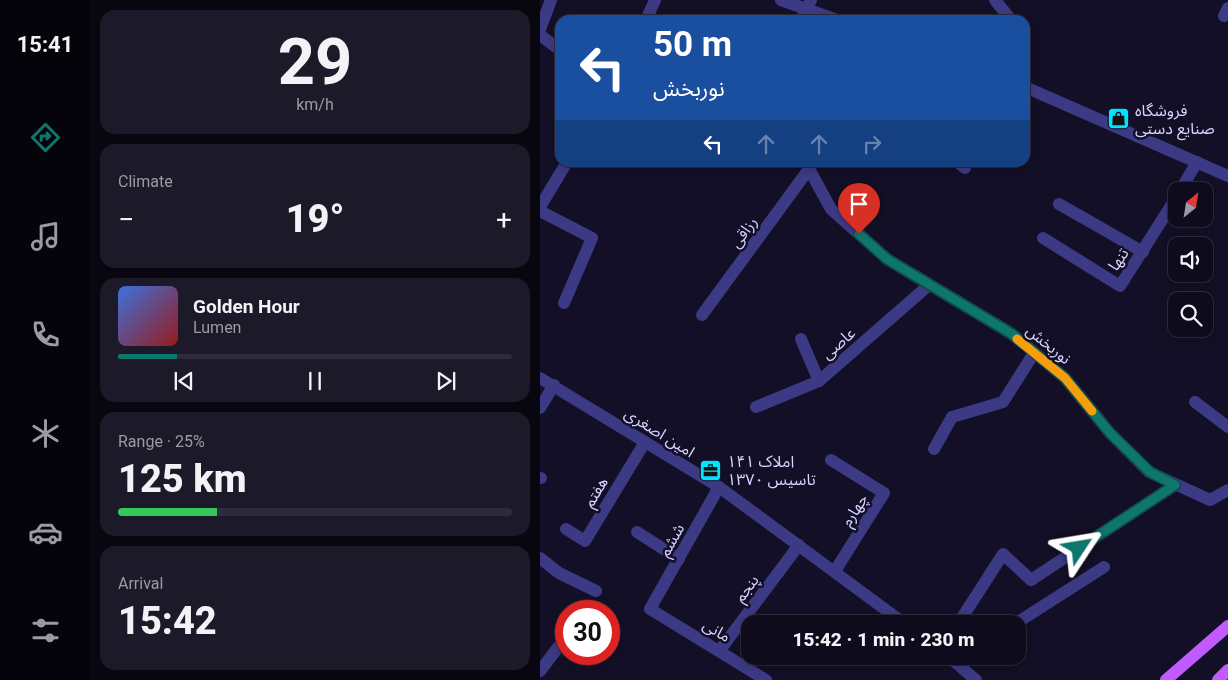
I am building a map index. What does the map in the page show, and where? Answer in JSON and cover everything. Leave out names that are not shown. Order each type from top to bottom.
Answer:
[{"type":"main road","points":[[1166,680],[1228,626]]},
{"type":"main road","points":[[1218,680],[1228,670]]},
{"type":"street","points":[[540,30],[551,0]]},
{"type":"street","points":[[648,15],[655,0]]},
{"type":"street","points":[[782,0],[823,15]]},
{"type":"street","points":[[995,0],[1007,15]]},
{"type":"street","points":[[540,35],[555,46]]},
{"type":"street","points":[[1030,89],[1228,176]]},
{"type":"street","points":[[1185,182],[1197,162]]},
{"type":"street","points":[[540,207],[564,167]]},
{"type":"street","name":"رزاقی","points":[[702,315],[808,167]]},
{"type":"street","name":"نوربخش","points":[[810,167],[831,209],[887,259],[1012,334],[1065,378],[1110,433],[1150,472],[1210,500],[1228,490]]},
{"type":"street","points":[[1059,204],[1143,252]]},
{"type":"street","points":[[540,211],[592,238],[564,303]]},
{"type":"street","name":"تنها","points":[[1043,238],[1120,286],[1168,211]]},
{"type":"street","name":"عاصی","points":[[756,407],[819,381],[929,285]]},
{"type":"street","points":[[801,339],[819,381]]},
{"type":"street","points":[[934,449],[952,417],[1003,402],[1034,353]]},
{"type":"street","name":"امین اصغری","points":[[540,378],[719,487],[836,571],[893,615]]},
{"type":"street","points":[[540,408],[554,385]]},
{"type":"street","points":[[1194,402],[1228,427]]},
{"type":"street","name":"هفتم","points":[[566,529],[585,540],[645,442]]},
{"type":"street","name":"چهارم","points":[[831,460],[884,493],[836,571]]},
{"type":"street","points":[[964,615],[1003,554],[1030,580],[1175,485]]},
{"type":"street","name":"ششم","points":[[650,609],[719,487]]},
{"type":"street","points":[[637,532],[680,559]]},
{"type":"street","name":"پنجم","points":[[720,650],[799,545]]},
{"type":"street","points":[[540,558],[559,573],[596,592]]},
{"type":"street","points":[[1026,617],[1104,567]]},
{"type":"street","name":"مانی","points":[[650,609],[720,650],[766,680]]},
{"type":"street","points":[[540,672],[555,652]]},
{"type":"street","points":[[962,665],[976,680]]},
{"type":"slow traffic","points":[[1017,339],[1065,378],[1092,411]]},
{"type":"place","name":"فروشگاه صنایع دستی","points":[[1119,119]]},
{"type":"place","name":"املاک ۱۴۱ تاسیس ۱۳۷۰","points":[[711,470]]},
{"type":"route","points":[[859,234],[887,259],[1012,334],[1065,378],[1110,433],[1150,472],[1175,485],[1079,548]]}]
